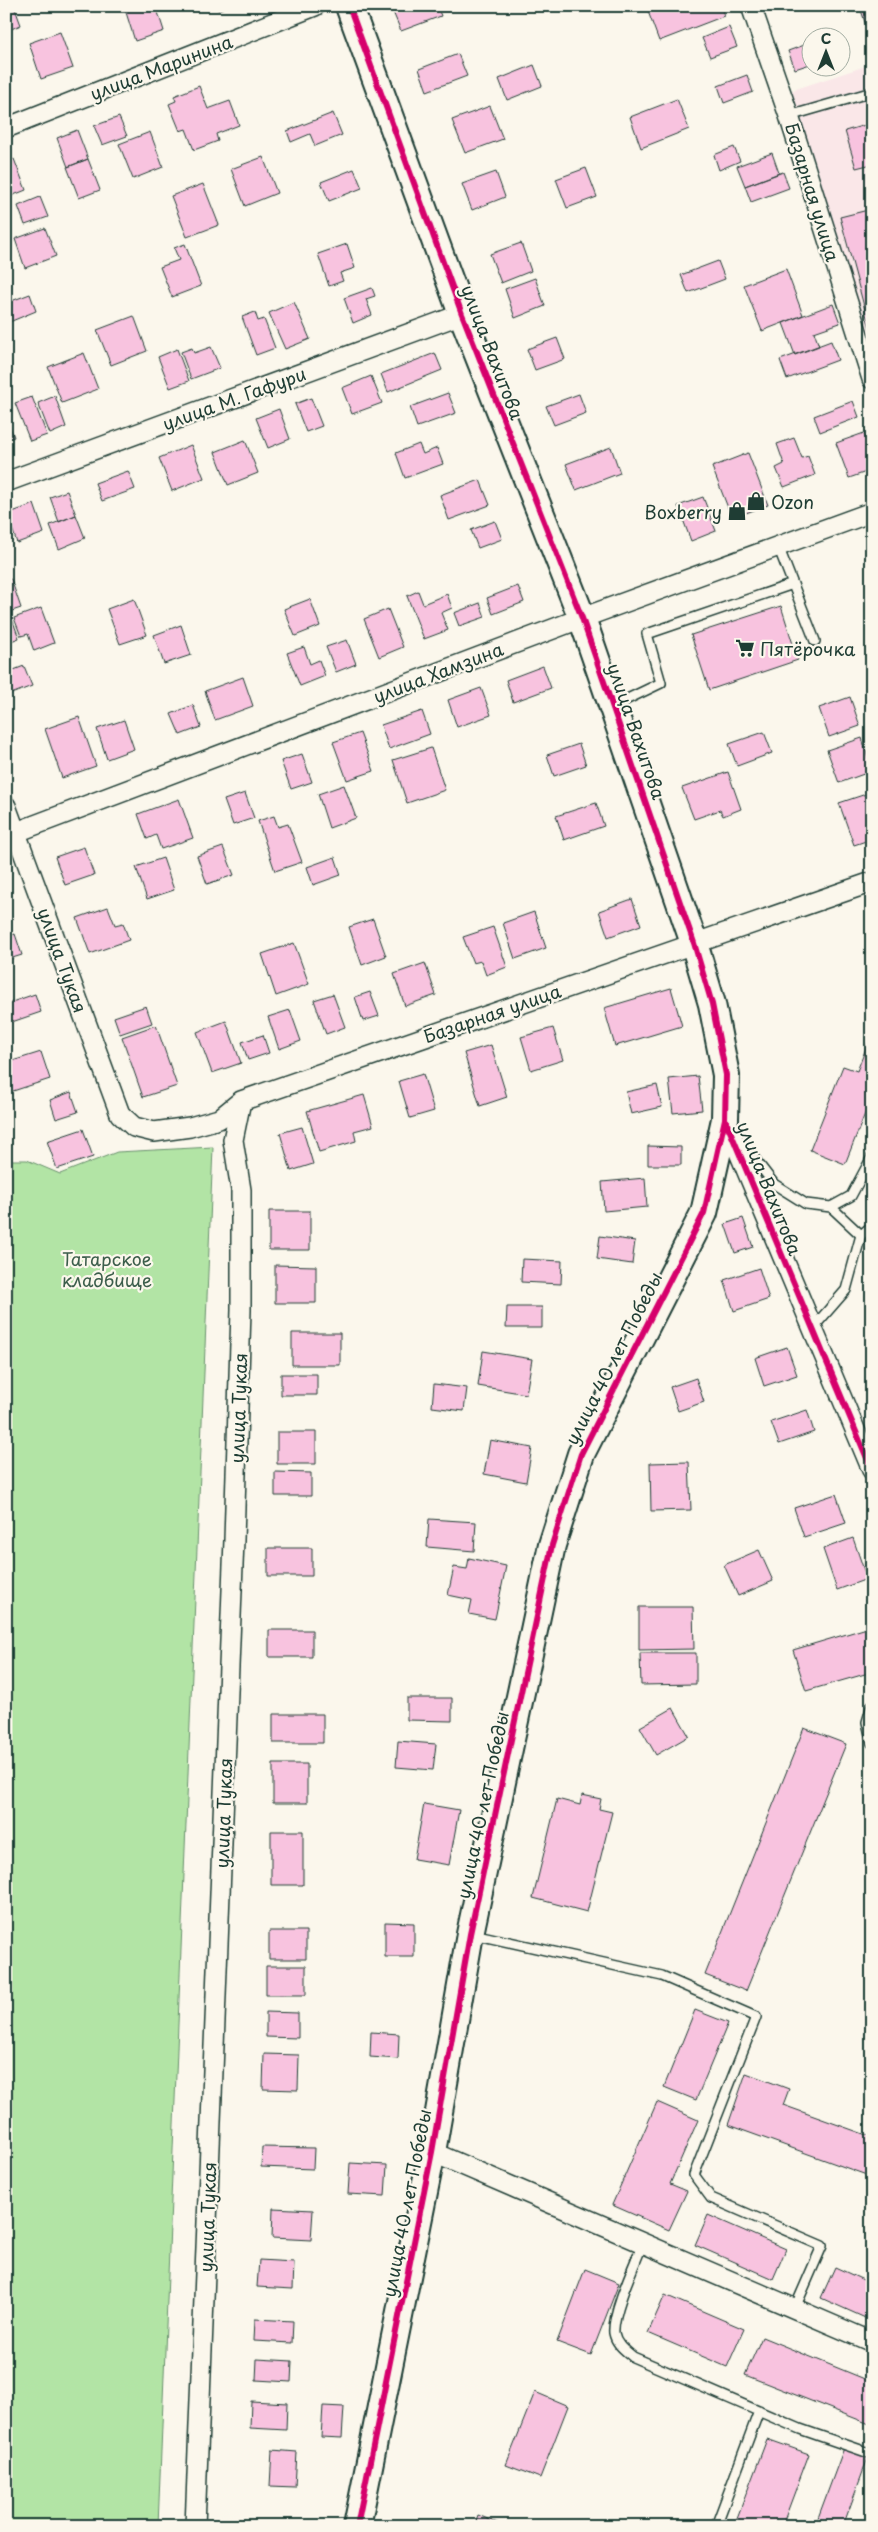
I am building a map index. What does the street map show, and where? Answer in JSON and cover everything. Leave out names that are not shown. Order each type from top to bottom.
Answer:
[{"type":"street","name":"улица Маринина","points":[[6,128],[315,6]]},
{"type":"street","name":"улица Вахитова","points":[[349,6],[462,314],[582,618],[694,943],[712,1004],[726,1075],[725,1119],[872,1470]]},
{"type":"street","name":"Базарная улица","points":[[751,6],[789,116],[872,380]]},
{"type":"street","name":"улица М. Гафури","points":[[6,482],[462,314]]},
{"type":"street","name":"улица Хамзина","points":[[11,834],[582,618],[872,512]]},
{"type":"street","name":"улица Тукая","points":[[6,806],[11,834],[120,1114]]},
{"type":"street","name":"Базарная улица","points":[[120,1114],[134,1127],[154,1132],[190,1127],[219,1118],[242,1100],[872,882]]},
{"type":"street","name":"улица Тукая","points":[[195,2526],[234,1540],[241,1310],[241,1190],[233,1140],[242,1100]]},
{"type":"street","name":"улица 40 лет Победы","points":[[357,2526],[432,2152],[470,1934],[554,1536],[581,1454],[704,1212],[725,1119]]},
{"type":"street","points":[[432,2152],[872,2342]]},
{"type":"lane","points":[[789,116],[872,92]]},
{"type":"lane","points":[[778,546],[814,641]]},
{"type":"lane","points":[[612,706],[661,683],[646,634],[793,584]]},
{"type":"lane","points":[[725,1119],[774,1184],[806,1204],[831,1208],[861,1235]]},
{"type":"lane","points":[[831,1208],[852,1196],[872,1157]]},
{"type":"lane","points":[[812,1329],[846,1290],[861,1235],[872,1226]]},
{"type":"lane","points":[[872,1705],[867,1722],[872,1744]]},
{"type":"lane","points":[[470,1934],[662,1976],[756,2017],[694,2175],[711,2198],[822,2246],[795,2308]]},
{"type":"lane","points":[[643,2243],[616,2317],[614,2333],[620,2346],[633,2357],[800,2429],[872,2454]]},
{"type":"lane","points":[[716,2526],[759,2411]]},
{"type":"shaded area","points":[[872,64],[872,363],[787,92],[830,78],[850,78],[850,71]]},
{"type":"green space","name":"Татарское кладбище","points":[[213,1147],[158,2526],[6,2526],[6,1160],[27,1160],[60,1174],[117,1152]]},
{"type":"building","points":[[6,6],[14,6],[21,25],[6,31]]},
{"type":"building","points":[[124,6],[156,6],[164,31],[135,41]]},
{"type":"building","points":[[216,6],[229,6],[218,10]]},
{"type":"building","points":[[407,6],[437,6],[441,16],[401,31],[393,12]]},
{"type":"building","points":[[646,6],[721,6],[724,16],[659,41]]},
{"type":"building","points":[[774,6],[787,6],[776,11]]},
{"type":"building","points":[[872,7],[872,41],[871,41],[861,10]]},
{"type":"building","points":[[729,27],[737,47],[710,57],[702,38]]},
{"type":"building","points":[[60,32],[73,68],[41,79],[29,43]]},
{"type":"building","points":[[800,47],[800,67],[795,69],[788,51]]},
{"type":"building","points":[[458,54],[467,76],[427,91],[419,69]]},
{"type":"building","points":[[534,65],[542,86],[507,100],[499,79]]},
{"type":"building","points":[[747,75],[753,92],[724,103],[718,86]]},
{"type":"building","points":[[199,86],[208,109],[230,101],[239,125],[216,134],[218,141],[194,150],[186,129],[180,131],[169,104],[176,101],[174,96]]},
{"type":"building","points":[[677,99],[689,129],[641,148],[630,117]]},
{"type":"building","points":[[490,106],[503,139],[465,153],[452,120]]},
{"type":"building","points":[[333,113],[342,135],[315,146],[310,134],[291,142],[287,131]]},
{"type":"building","points":[[119,117],[127,136],[102,145],[94,126]]},
{"type":"building","points":[[872,123],[872,164],[856,168],[845,131]]},
{"type":"building","points":[[77,130],[88,159],[68,167],[57,138]]},
{"type":"building","points":[[150,132],[163,167],[133,179],[119,144]]},
{"type":"building","points":[[734,147],[740,161],[719,170],[714,155]]},
{"type":"building","points":[[772,153],[779,173],[745,186],[737,166]]},
{"type":"building","points":[[263,157],[277,193],[245,206],[231,169]]},
{"type":"building","points":[[14,159],[26,190],[6,198],[6,162]]},
{"type":"building","points":[[88,159],[100,190],[79,198],[67,167]]},
{"type":"building","points":[[586,168],[597,197],[567,208],[556,179]]},
{"type":"building","points":[[354,169],[362,188],[329,201],[321,182]]},
{"type":"building","points":[[496,172],[505,197],[472,210],[462,184]]},
{"type":"building","points":[[783,172],[789,188],[751,202],[745,186]]},
{"type":"building","points":[[203,184],[219,225],[187,237],[171,196]]},
{"type":"building","points":[[40,197],[48,217],[25,225],[18,206]]},
{"type":"building","points":[[872,209],[872,336],[840,217]]},
{"type":"building","points":[[45,228],[56,256],[25,268],[15,239]]},
{"type":"building","points":[[521,243],[531,271],[501,283],[490,254]]},
{"type":"building","points":[[185,244],[201,286],[172,297],[160,267],[179,260],[174,248]]},
{"type":"building","points":[[347,244],[355,268],[340,273],[343,281],[329,286],[318,254]]},
{"type":"building","points":[[718,261],[725,279],[688,293],[681,275]]},
{"type":"building","points":[[786,269],[803,315],[762,331],[744,285]]},
{"type":"building","points":[[535,278],[545,306],[515,318],[505,289]]},
{"type":"building","points":[[372,288],[375,296],[366,299],[372,315],[353,323],[344,298]]},
{"type":"building","points":[[30,294],[36,311],[7,323],[6,303]]},
{"type":"building","points":[[294,302],[310,339],[285,349],[269,313]]},
{"type":"building","points":[[833,304],[840,323],[814,332],[819,346],[795,355],[783,323]]},
{"type":"building","points":[[255,312],[258,321],[264,319],[275,348],[256,355],[242,317]]},
{"type":"building","points":[[134,316],[147,351],[111,365],[97,330]]},
{"type":"building","points":[[557,338],[565,359],[535,370],[527,349]]},
{"type":"building","points":[[831,341],[838,360],[787,379],[780,360]]},
{"type":"building","points":[[211,347],[220,368],[191,379],[181,352],[192,348],[194,353]]},
{"type":"building","points":[[177,349],[189,381],[170,388],[158,357]]},
{"type":"building","points":[[84,353],[98,389],[62,403],[48,367]]},
{"type":"building","points":[[435,353],[442,370],[388,392],[381,374]]},
{"type":"building","points":[[371,376],[382,403],[352,414],[342,388]]},
{"type":"building","points":[[448,393],[456,413],[417,427],[410,407]]},
{"type":"building","points":[[579,394],[586,413],[554,425],[546,406]]},
{"type":"building","points":[[55,396],[66,427],[50,434],[38,403]]},
{"type":"building","points":[[32,397],[47,435],[30,441],[15,403]]},
{"type":"building","points":[[311,398],[322,426],[306,432],[295,404]]},
{"type":"building","points":[[853,401],[859,417],[820,432],[814,416]]},
{"type":"building","points":[[279,409],[290,439],[268,448],[256,418]]},
{"type":"building","points":[[6,416],[14,437],[6,440]]},
{"type":"building","points":[[864,433],[872,454],[872,470],[849,478],[836,443]]},
{"type":"building","points":[[794,438],[802,458],[808,456],[815,475],[784,487],[776,468],[784,464],[777,444]]},
{"type":"building","points":[[245,440],[258,473],[228,485],[215,452]]},
{"type":"building","points":[[419,444],[423,454],[437,448],[443,464],[405,478],[396,453]]},
{"type":"building","points":[[191,445],[204,478],[172,491],[159,458]]},
{"type":"building","points":[[611,447],[620,473],[576,490],[566,464]]},
{"type":"building","points":[[748,453],[768,505],[732,518],[712,467]]},
{"type":"building","points":[[128,471],[135,489],[102,501],[95,483]]},
{"type":"building","points":[[480,480],[490,505],[449,520],[440,495]]},
{"type":"building","points":[[67,491],[76,515],[59,522],[50,497]]},
{"type":"building","points":[[703,497],[716,531],[691,541],[678,506]]},
{"type":"building","points":[[34,504],[44,533],[17,543],[7,514]]},
{"type":"building","points":[[76,515],[85,538],[59,549],[50,525]]},
{"type":"building","points":[[495,521],[502,539],[478,548],[471,530]]},
{"type":"building","points":[[11,579],[21,608],[6,613],[6,580]]},
{"type":"building","points":[[518,586],[524,602],[493,614],[487,598]]},
{"type":"building","points":[[418,591],[423,604],[447,594],[452,608],[441,613],[448,630],[424,639],[407,596]]},
{"type":"building","points":[[134,599],[147,635],[120,644],[107,609]]},
{"type":"building","points":[[310,599],[320,626],[295,636],[284,609]]},
{"type":"building","points":[[480,603],[485,617],[459,626],[454,613]]},
{"type":"building","name":"Пятёрочка","points":[[781,606],[798,660],[709,690],[691,635]]},
{"type":"building","points":[[41,608],[54,643],[34,651],[28,634],[21,636],[14,618]]},
{"type":"building","points":[[388,609],[403,647],[379,657],[364,619]]},
{"type":"building","points":[[12,619],[19,638],[6,643],[6,622]]},
{"type":"building","points":[[181,625],[191,655],[164,664],[154,635]]},
{"type":"building","points":[[347,640],[356,664],[336,672],[326,647]]},
{"type":"building","points":[[304,647],[310,664],[319,660],[325,676],[300,686],[287,653]]},
{"type":"building","points":[[24,666],[32,686],[6,696],[6,673]]},
{"type":"building","points":[[543,666],[551,688],[513,702],[506,680]]},
{"type":"building","points":[[243,677],[253,706],[215,720],[205,691]]},
{"type":"building","points":[[481,688],[491,715],[457,727],[448,700]]},
{"type":"building","points":[[850,697],[860,726],[829,737],[819,708]]},
{"type":"building","points":[[193,705],[201,727],[180,735],[171,714]]},
{"type":"building","points":[[422,711],[430,734],[389,749],[381,725]]},
{"type":"building","points":[[79,717],[96,766],[62,778],[45,729]]},
{"type":"building","points":[[124,720],[134,749],[107,759],[97,729]]},
{"type":"building","points":[[764,732],[772,753],[737,766],[729,744]]},
{"type":"building","points":[[360,733],[374,771],[347,780],[333,742]]},
{"type":"building","points":[[862,738],[872,771],[839,783],[827,750]]},
{"type":"building","points":[[579,744],[586,765],[554,776],[547,755]]},
{"type":"building","points":[[431,748],[445,790],[407,803],[393,760]]},
{"type":"building","points":[[302,754],[312,782],[291,789],[281,761]]},
{"type":"building","points":[[728,772],[741,809],[723,816],[720,810],[694,819],[682,788]]},
{"type":"building","points":[[344,785],[356,818],[329,828],[318,794]]},
{"type":"building","points":[[872,792],[872,839],[854,845],[839,803]]},
{"type":"building","points":[[245,793],[254,818],[233,825],[224,800]]},
{"type":"building","points":[[179,799],[193,838],[161,849],[156,835],[147,839],[138,814]]},
{"type":"building","points":[[596,803],[604,826],[564,840],[556,816]]},
{"type":"building","points":[[274,816],[278,827],[288,824],[302,862],[275,871],[258,821]]},
{"type":"building","points":[[84,847],[94,875],[65,885],[55,857]]},
{"type":"building","points":[[223,847],[234,875],[207,884],[197,856]]},
{"type":"building","points":[[335,857],[341,875],[313,885],[307,867]]},
{"type":"building","points":[[163,858],[174,890],[147,899],[136,867]]},
{"type":"building","points":[[632,899],[641,925],[608,937],[599,911]]},
{"type":"building","points":[[108,907],[115,925],[123,923],[129,940],[90,954],[77,918]]},
{"type":"building","points":[[534,912],[546,948],[515,959],[503,923]]},
{"type":"building","points":[[373,919],[386,956],[362,965],[349,927]]},
{"type":"building","points":[[493,927],[507,967],[486,975],[481,961],[473,963],[463,937]]},
{"type":"building","points":[[15,934],[22,955],[6,960],[6,937]]},
{"type":"building","points":[[294,943],[309,984],[276,996],[262,954]]},
{"type":"building","points":[[425,963],[436,995],[405,1006],[394,974]]},
{"type":"building","points":[[671,988],[682,1026],[615,1046],[604,1008]]},
{"type":"building","points":[[370,992],[379,1016],[363,1021],[355,997]]},
{"type":"building","points":[[35,994],[41,1012],[6,1024],[6,1004]]},
{"type":"building","points":[[333,994],[345,1027],[326,1034],[314,1000]]},
{"type":"building","points":[[146,1006],[152,1023],[120,1034],[114,1017]]},
{"type":"building","points":[[290,1010],[301,1041],[279,1049],[268,1017]]},
{"type":"building","points":[[226,1021],[241,1063],[212,1073],[197,1032]]},
{"type":"building","points":[[156,1025],[177,1086],[143,1097],[122,1037]]},
{"type":"building","points":[[553,1028],[563,1060],[531,1070],[521,1037]]},
{"type":"building","points":[[872,1033],[872,1096],[845,1164],[810,1150],[843,1066],[857,1071]]},
{"type":"building","points":[[263,1035],[269,1053],[248,1060],[242,1042]]},
{"type":"building","points":[[491,1045],[507,1097],[480,1106],[464,1053]]},
{"type":"building","points":[[41,1052],[50,1079],[10,1092],[6,1081],[6,1063]]},
{"type":"building","points":[[423,1074],[434,1111],[410,1118],[399,1081]]},
{"type":"building","points":[[698,1076],[702,1110],[673,1113],[669,1079]]},
{"type":"building","points":[[657,1085],[662,1107],[631,1114],[626,1092]]},
{"type":"building","points":[[71,1092],[78,1112],[56,1119],[50,1100]]},
{"type":"building","points":[[364,1095],[373,1126],[354,1131],[356,1141],[319,1152],[307,1111]]},
{"type":"building","points":[[302,1127],[313,1164],[291,1171],[280,1133]]},
{"type":"building","points":[[83,1129],[93,1157],[57,1169],[47,1141]]},
{"type":"building","points":[[648,1146],[681,1147],[681,1165],[648,1165]]},
{"type":"building","points":[[645,1178],[647,1207],[604,1211],[602,1182]]},
{"type":"building","points":[[269,1211],[310,1211],[310,1250],[269,1250]]},
{"type":"building","points":[[743,1218],[753,1247],[735,1253],[725,1224]]},
{"type":"building","points":[[600,1236],[635,1241],[632,1264],[597,1259]]},
{"type":"building","points":[[522,1259],[562,1261],[561,1284],[521,1282]]},
{"type":"building","points":[[275,1265],[316,1266],[316,1303],[275,1303]]},
{"type":"building","points":[[759,1268],[769,1299],[734,1311],[724,1280]]},
{"type":"building","points":[[507,1307],[542,1307],[542,1328],[506,1328]]},
{"type":"building","points":[[292,1333],[340,1333],[340,1365],[292,1365]]},
{"type":"building","points":[[787,1347],[797,1375],[764,1386],[755,1358]]},
{"type":"building","points":[[483,1351],[532,1359],[526,1394],[478,1386]]},
{"type":"building","points":[[281,1374],[317,1374],[317,1395],[281,1395]]},
{"type":"building","points":[[696,1378],[704,1402],[678,1411],[670,1387]]},
{"type":"building","points":[[434,1384],[467,1388],[464,1411],[432,1407]]},
{"type":"building","points":[[807,1410],[814,1432],[779,1444],[771,1422]]},
{"type":"building","points":[[277,1432],[316,1432],[316,1464],[277,1464]]},
{"type":"building","points":[[490,1440],[532,1448],[526,1482],[484,1474]]},
{"type":"building","points":[[689,1462],[691,1510],[651,1511],[650,1463]]},
{"type":"building","points":[[275,1472],[311,1473],[311,1496],[275,1496]]},
{"type":"building","points":[[836,1494],[846,1523],[804,1537],[794,1508]]},
{"type":"building","points":[[429,1519],[476,1522],[474,1551],[427,1547]]},
{"type":"building","points":[[853,1538],[867,1579],[837,1590],[823,1549]]},
{"type":"building","points":[[268,1548],[312,1548],[312,1576],[268,1576]]},
{"type":"building","points":[[759,1550],[773,1581],[738,1596],[724,1565]]},
{"type":"building","points":[[469,1558],[506,1566],[495,1619],[469,1614],[472,1600],[448,1595],[454,1567],[467,1569]]},
{"type":"building","points":[[639,1607],[693,1607],[694,1649],[639,1650]]},
{"type":"building","points":[[867,1628],[872,1645],[872,1672],[806,1691],[793,1650]]},
{"type":"building","points":[[269,1630],[312,1630],[312,1657],[269,1657]]},
{"type":"building","points":[[640,1653],[696,1653],[696,1684],[641,1685]]},
{"type":"building","points":[[407,1698],[452,1698],[452,1721],[407,1720]]},
{"type":"building","points":[[673,1708],[689,1736],[656,1755],[640,1727]]},
{"type":"building","points":[[273,1714],[323,1714],[323,1743],[273,1743]]},
{"type":"building","points":[[804,1728],[846,1744],[746,1991],[705,1975]]},
{"type":"building","points":[[398,1741],[436,1744],[433,1770],[396,1767]]},
{"type":"building","points":[[273,1764],[307,1764],[307,1803],[273,1803]]},
{"type":"building","points":[[582,1795],[601,1799],[599,1809],[612,1812],[587,1912],[533,1898],[557,1799],[580,1805]]},
{"type":"building","points":[[424,1804],[459,1810],[449,1865],[414,1859]]},
{"type":"building","points":[[271,1831],[303,1831],[303,1885],[271,1885]]},
{"type":"building","points":[[385,1922],[414,1923],[414,1957],[385,1957]]},
{"type":"building","points":[[269,1931],[306,1931],[306,1959],[269,1959]]},
{"type":"building","points":[[266,1966],[306,1966],[306,1995],[266,1995]]},
{"type":"building","points":[[695,2010],[728,2023],[696,2100],[664,2087]]},
{"type":"building","points":[[266,2012],[298,2013],[298,2038],[266,2037]]},
{"type":"building","points":[[371,2032],[399,2034],[398,2059],[370,2057]]},
{"type":"building","points":[[264,2054],[299,2055],[298,2090],[263,2089]]},
{"type":"building","points":[[746,2073],[789,2089],[783,2105],[872,2137],[872,2177],[728,2125]]},
{"type":"building","points":[[657,2102],[698,2120],[670,2184],[687,2191],[669,2230],[612,2205]]},
{"type":"building","points":[[262,2147],[314,2148],[313,2169],[261,2167]]},
{"type":"building","points":[[350,2163],[387,2165],[385,2196],[348,2194]]},
{"type":"building","points":[[273,2208],[313,2210],[311,2240],[272,2238]]},
{"type":"building","points":[[708,2215],[786,2249],[773,2279],[695,2245]]},
{"type":"building","points":[[259,2260],[294,2262],[293,2289],[257,2287]]},
{"type":"building","points":[[835,2267],[872,2284],[872,2321],[821,2298]]},
{"type":"building","points":[[585,2269],[619,2283],[591,2355],[557,2342]]},
{"type":"building","points":[[665,2295],[744,2329],[727,2367],[648,2333]]},
{"type":"building","points":[[255,2319],[293,2321],[292,2343],[254,2341]]},
{"type":"building","points":[[762,2337],[872,2382],[872,2425],[745,2375]]},
{"type":"building","points":[[257,2359],[292,2361],[291,2382],[256,2380]]},
{"type":"building","points":[[535,2392],[568,2406],[540,2478],[506,2465]]},
{"type":"building","points":[[251,2401],[287,2403],[286,2430],[250,2428]]},
{"type":"building","points":[[323,2406],[344,2407],[342,2438],[321,2437]]},
{"type":"building","points":[[767,2439],[809,2454],[782,2526],[734,2526]]},
{"type":"building","points":[[844,2448],[868,2458],[843,2526],[815,2526]]},
{"type":"building","points":[[272,2450],[297,2452],[295,2487],[270,2486]]},
{"type":"building","points":[[478,2515],[505,2526],[474,2526]]},
{"type":"building","points":[[253,2523],[281,2524],[281,2526],[253,2526]]},
{"type":"cycle path","points":[[349,6],[462,314],[582,618],[694,943],[712,1004],[726,1075],[725,1119],[872,1470]]},
{"type":"cycle path","points":[[357,2526],[432,2152],[470,1934],[552,1545],[581,1454],[704,1213],[725,1119]]},
{"type":"place","name":"Ozon","points":[[756,501]]},
{"type":"place","name":"Boxberry","points":[[737,511]]},
{"type":"place","name":"Пятёрочка","points":[[745,648]]}]
